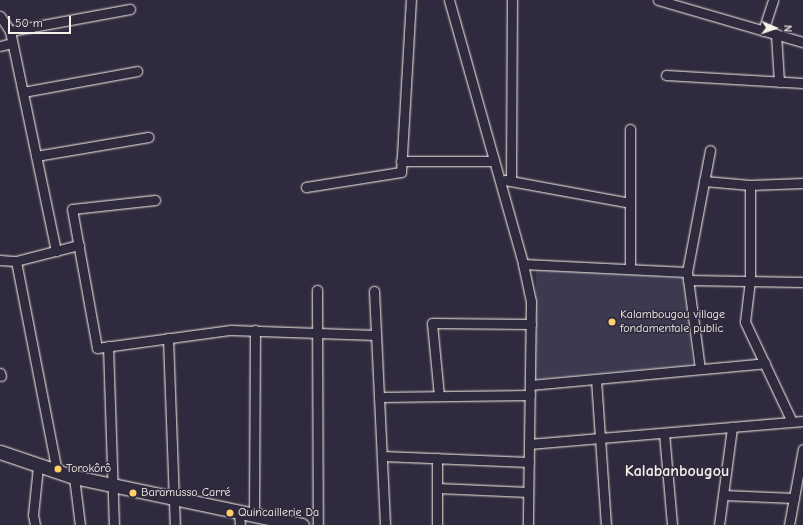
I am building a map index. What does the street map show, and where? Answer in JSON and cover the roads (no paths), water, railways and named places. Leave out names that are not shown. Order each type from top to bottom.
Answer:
[{"type":"street","points":[[306,187],[401,172],[411,0]]},
{"type":"street","points":[[449,0],[523,264],[531,301],[528,525]]},
{"type":"street","points":[[511,181],[512,0]]},
{"type":"street","points":[[763,30],[773,0]]},
{"type":"street","points":[[664,1],[803,42]]},
{"type":"street","points":[[10,31],[130,9]]},
{"type":"street","points":[[0,16],[10,31],[56,251]]},
{"type":"street","points":[[776,34],[779,82]]},
{"type":"street","points":[[0,46],[12,43]]},
{"type":"street","points":[[22,92],[137,71]]},
{"type":"street","points":[[666,76],[803,83]]},
{"type":"street","points":[[630,129],[630,269]]},
{"type":"street","points":[[36,156],[148,137]]},
{"type":"street","points":[[700,369],[688,276],[710,150]]},
{"type":"street","points":[[401,161],[494,161]]},
{"type":"street","points":[[499,179],[630,203]]},
{"type":"street","points":[[704,181],[750,185],[803,183]]},
{"type":"street","points":[[750,185],[750,280],[745,322],[792,422]]},
{"type":"street","points":[[155,200],[72,209],[97,348],[230,330],[376,335]]},
{"type":"street","points":[[0,260],[16,261],[79,245]]},
{"type":"street","points":[[16,261],[57,472]]},
{"type":"street","points":[[523,264],[630,269],[688,276],[803,282]]},
{"type":"street","points":[[317,290],[318,525]]},
{"type":"street","points":[[374,291],[385,525]]},
{"type":"street","points":[[439,396],[432,323],[531,324]]},
{"type":"street","points":[[254,515],[255,330]]},
{"type":"street","points":[[168,338],[175,525]]},
{"type":"street","points":[[108,346],[114,525]]},
{"type":"street","points":[[530,385],[765,363]]},
{"type":"street","points":[[596,379],[606,525]]},
{"type":"street","points":[[379,397],[530,395]]},
{"type":"street","points":[[529,444],[803,421]]},
{"type":"street","points":[[719,525],[732,427]]},
{"type":"street","points":[[664,433],[672,525]]},
{"type":"street","points":[[789,525],[803,449]]},
{"type":"street","points":[[0,452],[38,467],[74,477],[175,499],[240,518],[254,515],[276,522],[302,525]]},
{"type":"street","points":[[382,456],[529,462]]},
{"type":"street","points":[[437,458],[437,525]]},
{"type":"street","points":[[35,525],[33,515],[38,467]]},
{"type":"street","points":[[74,477],[80,525]]},
{"type":"street","points":[[437,488],[528,492]]},
{"type":"street","points":[[723,495],[794,498]]},
{"type":"place","name":"Kalambougou village fondamentale public","points":[[612,322]]},
{"type":"place","name":"Torokôrô","points":[[58,469]]},
{"type":"place","name":"Baramusso Carré","points":[[133,493]]},
{"type":"place","name":"Quincaillerie Da","points":[[230,513]]},
{"type":"district","name":"Kalabanbougou","points":[[677,471]]}]
